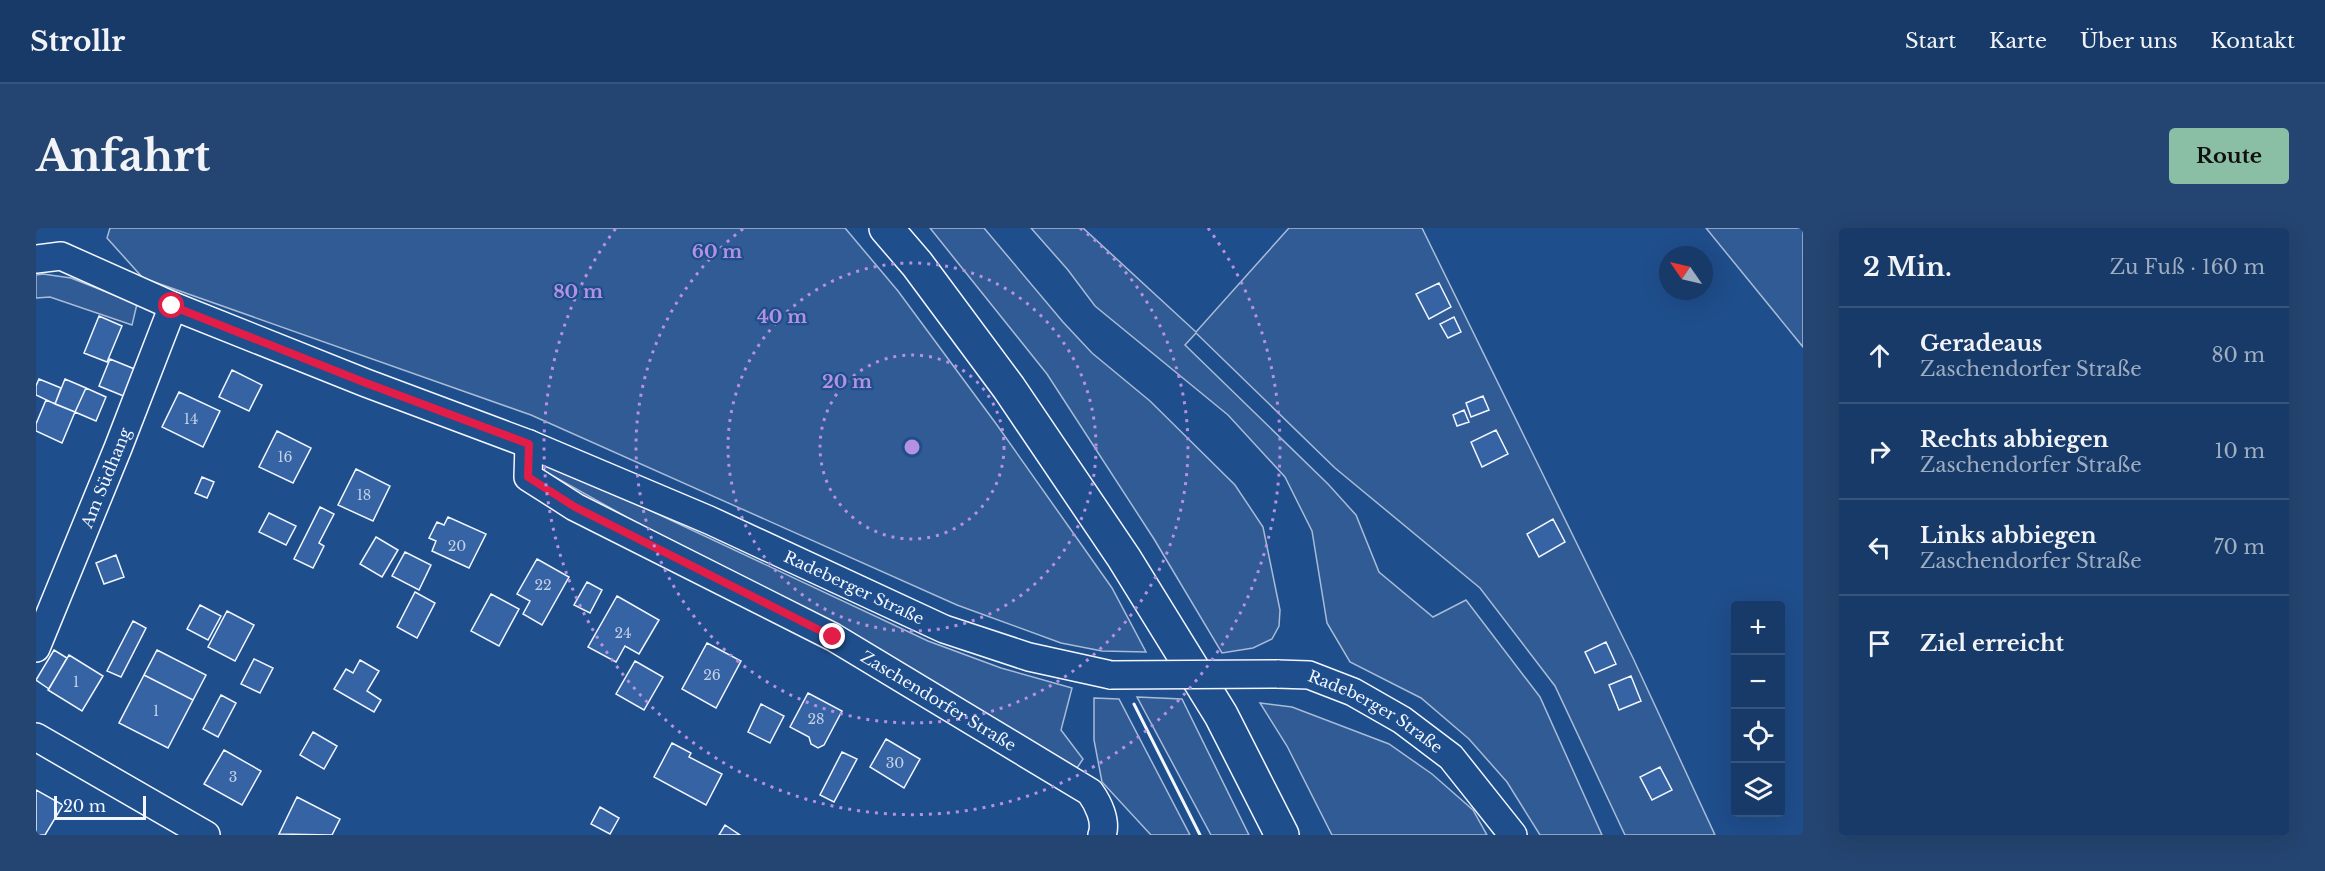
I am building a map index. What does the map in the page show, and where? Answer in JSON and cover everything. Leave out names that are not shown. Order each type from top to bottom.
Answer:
[{"type":"highway","points":[[886,228],[917,264],[1009,388],[1124,558],[1221,715],[1282,835]]},
{"type":"street","points":[[36,259],[61,256],[172,306],[376,387],[529,444]]},
{"type":"street","name":"Am Südhang","points":[[36,648],[118,447],[172,306]]},
{"type":"street","name":"Radeberger Straße","points":[[529,444],[709,520],[944,629],[1029,657],[1111,675],[1309,675],[1353,692],[1402,720],[1451,757],[1513,835]]},
{"type":"street","name":"Zaschendorfer Straße","points":[[529,444],[528,477],[575,507],[833,637],[1077,782],[1090,792],[1098,803],[1101,825]]},
{"type":"street","points":[[36,737],[206,835]]},
{"type":"shaded area","points":[[110,228],[845,228],[898,291],[997,425],[1112,588],[1146,652],[1102,651],[1061,643],[957,605],[531,415],[143,278],[107,238]]},
{"type":"shaded area","points":[[930,228],[984,228],[1092,353],[1150,401],[1235,485],[1263,527],[1280,610],[1279,626],[1272,639],[1253,648],[1222,653],[1154,539],[1047,374]]},
{"type":"shaded area","points":[[1031,228],[1083,228],[1196,332],[1289,228],[1422,228],[1633,658],[1715,835],[1625,835],[1555,686],[1480,588],[1335,468],[1196,333],[1185,345],[1328,484],[1356,515],[1379,572],[1433,617],[1466,600],[1540,697],[1602,835],[1540,835],[1507,782],[1469,739],[1421,698],[1350,662],[1327,623],[1312,531],[1285,477],[1228,415],[1095,306],[1068,270]]},
{"type":"shaded area","points":[[1706,228],[1803,228],[1803,347]]},
{"type":"shaded area","points":[[36,275],[71,278],[137,304],[132,325],[50,297],[36,298]]},
{"type":"shaded area","points":[[547,462],[928,641],[1001,668],[1072,688],[1061,730],[1083,759],[1077,768],[544,471]]},
{"type":"shaded area","points":[[1137,697],[1182,699],[1249,835],[1211,835]]},
{"type":"shaded area","points":[[1094,698],[1119,699],[1190,835],[1151,835],[1102,782],[1094,740]]},
{"type":"shaded area","points":[[1260,703],[1292,707],[1389,744],[1432,774],[1473,810],[1487,835],[1332,835],[1287,746]]},
{"type":"building","points":[[1439,283],[1451,307],[1429,319],[1416,294]]},
{"type":"building","points":[[99,316],[122,326],[107,362],[84,353]]},
{"type":"building","points":[[1454,317],[1461,332],[1448,338],[1440,324]]},
{"type":"building","points":[[110,359],[137,370],[126,397],[99,386]]},
{"type":"building","points":[[232,370],[262,385],[249,411],[219,397]]},
{"type":"building","points":[[39,379],[61,388],[55,404],[36,395]]},
{"type":"building","points":[[65,379],[86,388],[75,412],[55,404]]},
{"type":"building","points":[[86,388],[106,397],[96,421],[75,412]]},
{"type":"building","points":[[179,392],[220,411],[203,447],[162,427]]},
{"type":"building","points":[[1483,396],[1489,410],[1471,417],[1466,403]]},
{"type":"building","points":[[46,400],[75,412],[62,443],[36,431],[36,424]]},
{"type":"building","points":[[1464,410],[1469,422],[1457,426],[1453,415]]},
{"type":"building","points":[[1496,430],[1508,454],[1482,467],[1471,442]]},
{"type":"building","points":[[277,431],[311,448],[293,483],[259,467]]},
{"type":"building","points":[[356,469],[390,486],[373,521],[338,505]]},
{"type":"building","points":[[202,477],[214,482],[207,498],[195,493]]},
{"type":"building","points":[[320,507],[334,514],[319,543],[324,546],[313,568],[294,559]]},
{"type":"building","points":[[269,513],[296,526],[286,545],[259,532]]},
{"type":"building","points":[[448,517],[486,534],[469,568],[432,551],[436,541],[429,538],[437,522],[444,525]]},
{"type":"building","points":[[1553,519],[1565,542],[1539,557],[1527,534]]},
{"type":"building","points":[[376,537],[398,550],[382,577],[360,564]]},
{"type":"building","points":[[405,552],[431,565],[419,590],[392,576]]},
{"type":"building","points":[[116,555],[124,577],[104,584],[96,563]]},
{"type":"building","points":[[537,559],[569,577],[542,625],[523,614],[530,601],[517,594]]},
{"type":"building","points":[[587,582],[602,590],[590,613],[574,605]]},
{"type":"building","points":[[415,592],[435,603],[417,638],[397,627]]},
{"type":"building","points":[[491,594],[519,609],[499,646],[471,631]]},
{"type":"building","points":[[617,596],[659,620],[639,654],[625,646],[616,662],[588,647]]},
{"type":"building","points":[[200,605],[221,616],[208,640],[187,629]]},
{"type":"building","points":[[227,611],[254,625],[235,661],[208,647]]},
{"type":"building","points":[[133,621],[146,628],[121,677],[107,671]]},
{"type":"building","points":[[1606,642],[1616,664],[1595,673],[1585,652]]},
{"type":"building","points":[[707,643],[741,661],[716,708],[682,689]]},
{"type":"building","points":[[54,650],[67,658],[49,689],[36,680]]},
{"type":"building","points":[[157,650],[206,675],[193,700],[144,675]]},
{"type":"building","points":[[69,655],[103,676],[82,711],[48,690]]},
{"type":"building","points":[[254,659],[273,668],[260,693],[241,684]]},
{"type":"building","points":[[360,660],[379,671],[367,691],[381,700],[374,712],[334,689],[346,669],[353,673]]},
{"type":"building","points":[[635,661],[663,677],[644,710],[616,694]]},
{"type":"building","points":[[144,675],[193,700],[168,748],[119,723]]},
{"type":"building","points":[[1631,676],[1641,701],[1619,710],[1609,685]]},
{"type":"building","points":[[808,693],[842,711],[824,745],[818,748],[811,744],[809,737],[790,727]]},
{"type":"building","points":[[221,695],[236,703],[218,737],[203,729]]},
{"type":"building","points":[[761,704],[784,716],[770,743],[748,732]]},
{"type":"building","points":[[313,732],[337,746],[324,769],[300,755]]},
{"type":"building","points":[[886,739],[920,759],[904,788],[870,767]]},
{"type":"building","points":[[672,743],[691,753],[689,757],[722,774],[706,805],[654,777]]},
{"type":"building","points":[[224,750],[261,771],[242,805],[204,784]]},
{"type":"building","points":[[842,752],[857,759],[834,802],[820,795]]},
{"type":"building","points":[[1660,767],[1672,790],[1652,800],[1640,777]]},
{"type":"building","points":[[36,790],[63,805],[45,835],[36,835]]},
{"type":"building","points":[[297,797],[340,819],[332,835],[279,834]]},
{"type":"building","points":[[600,807],[619,818],[610,834],[591,824]]},
{"type":"building","points":[[725,825],[740,835],[719,835]]},
{"type":"wall","points":[[1134,704],[1200,835]]},
{"type":"route","points":[[172,306],[366,383],[529,444],[528,477],[575,507],[833,637]]}]
